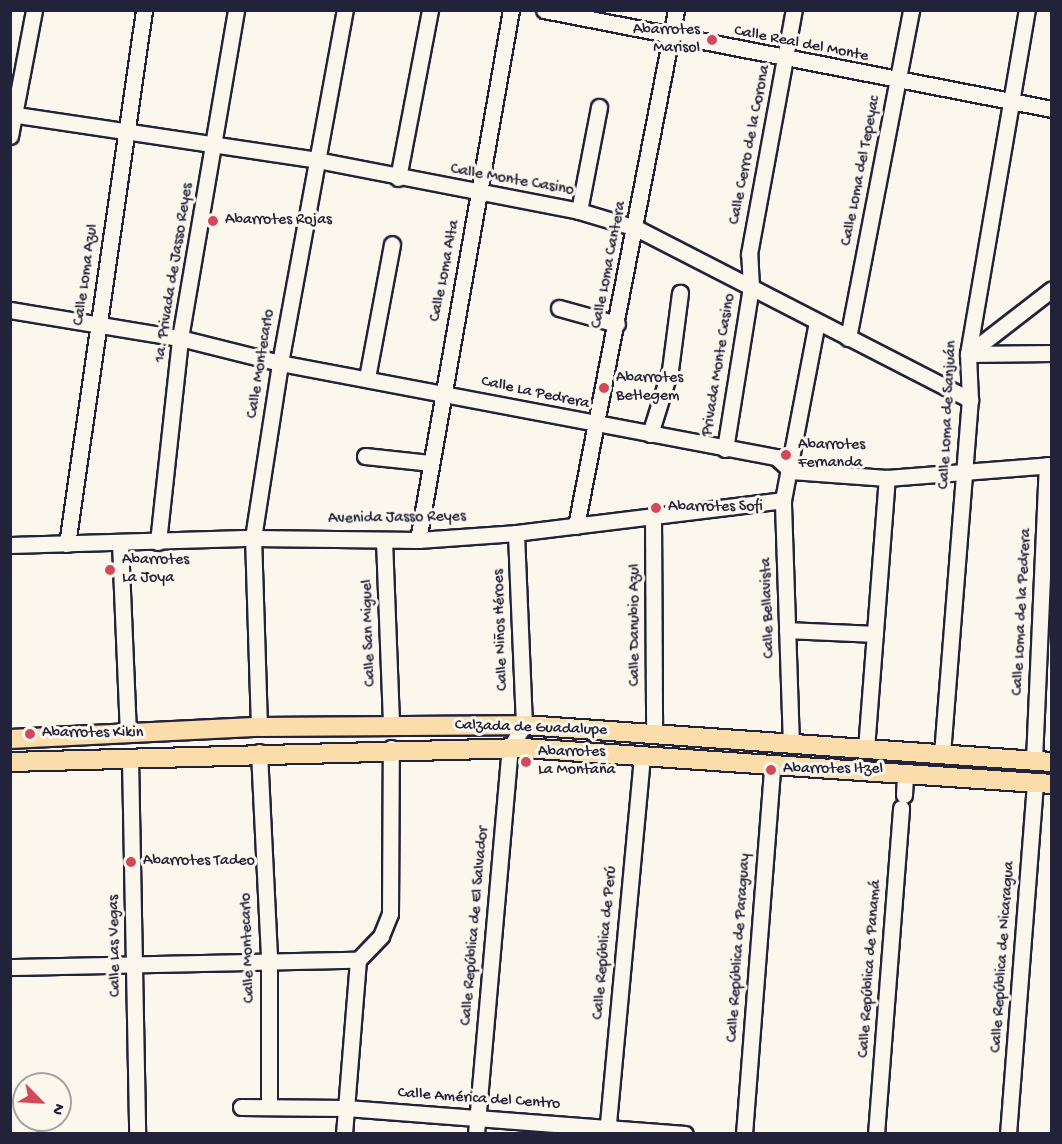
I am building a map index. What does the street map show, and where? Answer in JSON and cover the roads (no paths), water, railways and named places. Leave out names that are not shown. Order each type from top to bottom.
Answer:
[{"type":"main road","name":"Calzada de Guadalupe","points":[[10,739],[259,727],[524,725],[1043,761]]},
{"type":"main road","name":"Calzada de Guadalupe","points":[[10,762],[390,748],[510,748],[772,766],[903,793],[1043,783]]},
{"type":"street","points":[[10,136],[12,115],[34,10]]},
{"type":"street","name":"Calle Loma Azul","points":[[67,544],[124,131],[144,10]]},
{"type":"street","name":"1a. Privada de Jasso Reyes","points":[[158,542],[180,338],[215,144],[236,10]]},
{"type":"street","name":"Calle Montecarlo","points":[[259,727],[253,538],[280,363],[345,10]]},
{"type":"street","points":[[398,178],[430,10]]},
{"type":"street","name":"Calle Loma Alta","points":[[418,540],[441,393],[511,10]]},
{"type":"street","name":"Calle Real del Monte","points":[[544,10],[785,61],[1052,109]]},
{"type":"street","name":"Calle Loma Cantera","points":[[576,525],[636,228],[676,10]]},
{"type":"street","name":"Calle Cerro de la Corona","points":[[751,287],[749,254],[795,10]]},
{"type":"street","name":"Calle Loma del Tepeyac","points":[[848,338],[911,10]]},
{"type":"street","name":"Calle Loma de Sanjuán","points":[[942,754],[969,400],[968,354],[1027,10]]},
{"type":"street","points":[[579,211],[599,107]]},
{"type":"street","name":"Calle Monte Casino","points":[[12,115],[316,160],[479,194],[579,211],[636,228],[969,400]]},
{"type":"street","points":[[366,378],[392,244]]},
{"type":"street","name":"Privada Monte Casino","points":[[725,448],[751,287]]},
{"type":"street","points":[[968,354],[1052,289]]},
{"type":"street","points":[[650,434],[670,370],[680,293]]},
{"type":"street","points":[[559,308],[617,324]]},
{"type":"street","name":"Calle La Pedrera","points":[[10,310],[180,338],[280,363],[597,425],[776,457],[791,471],[887,478],[1049,465]]},
{"type":"street","points":[[791,471],[817,322]]},
{"type":"street","points":[[968,354],[1052,352]]},
{"type":"street","points":[[365,456],[430,463]]},
{"type":"street","name":"Calle Loma de la Pedrera","points":[[1043,761],[1049,465]]},
{"type":"street","name":"Calle Bellavista","points":[[791,471],[783,500],[791,745]]},
{"type":"street","points":[[866,749],[887,478]]},
{"type":"street","name":"Avenida Jasso Reyes","points":[[10,545],[253,538],[418,540],[516,533],[783,500]]},
{"type":"street","name":"Calle Danubio Azul","points":[[653,516],[654,735]]},
{"type":"street","name":"Calle Niños Héroes","points":[[516,533],[524,725]]},
{"type":"street","name":"Calle San Miguel","points":[[384,540],[391,725]]},
{"type":"street","points":[[120,543],[128,733]]},
{"type":"street","points":[[787,630],[875,634]]},
{"type":"street","name":"Calle República de El Salvador","points":[[476,1134],[510,748],[524,725]]},
{"type":"street","points":[[344,1134],[358,960],[381,936],[390,914],[390,748]]},
{"type":"street","name":"Calle Montecarlo","points":[[259,752],[269,960],[269,1107]]},
{"type":"street","name":"Calle República de Perú","points":[[607,1131],[642,757]]},
{"type":"street","name":"Calle Las Vegas","points":[[130,758],[137,1134]]},
{"type":"street","name":"Calle República de Paraguay","points":[[744,1134],[772,766]]},
{"type":"street","name":"Calle República de Nicaragua","points":[[1008,1134],[1043,783]]},
{"type":"street","name":"Calle República de Panamá","points":[[876,1134],[903,793]]},
{"type":"street","points":[[10,966],[358,960]]},
{"type":"street","name":"Calle América del Centro","points":[[241,1107],[346,1108],[477,1117],[607,1131],[685,1134]]},
{"type":"place","name":"Abarrotes Marisol","points":[[712,40]]},
{"type":"place","name":"Abarrotes Rojas","points":[[213,221]]},
{"type":"place","name":"Abarrotes Betlegem","points":[[604,388]]},
{"type":"place","name":"Abarrotes Fernanda","points":[[786,455]]},
{"type":"place","name":"Abarrotes Sofi","points":[[656,508]]},
{"type":"place","name":"Abarrotes La Joya","points":[[110,570]]},
{"type":"place","name":"Abarrotes Kikin","points":[[30,734]]},
{"type":"place","name":"Abarrotes La Montaña","points":[[526,762]]},
{"type":"place","name":"Abarrotes Itzel","points":[[771,770]]},
{"type":"place","name":"Abarrotes Tadeo","points":[[131,862]]}]
